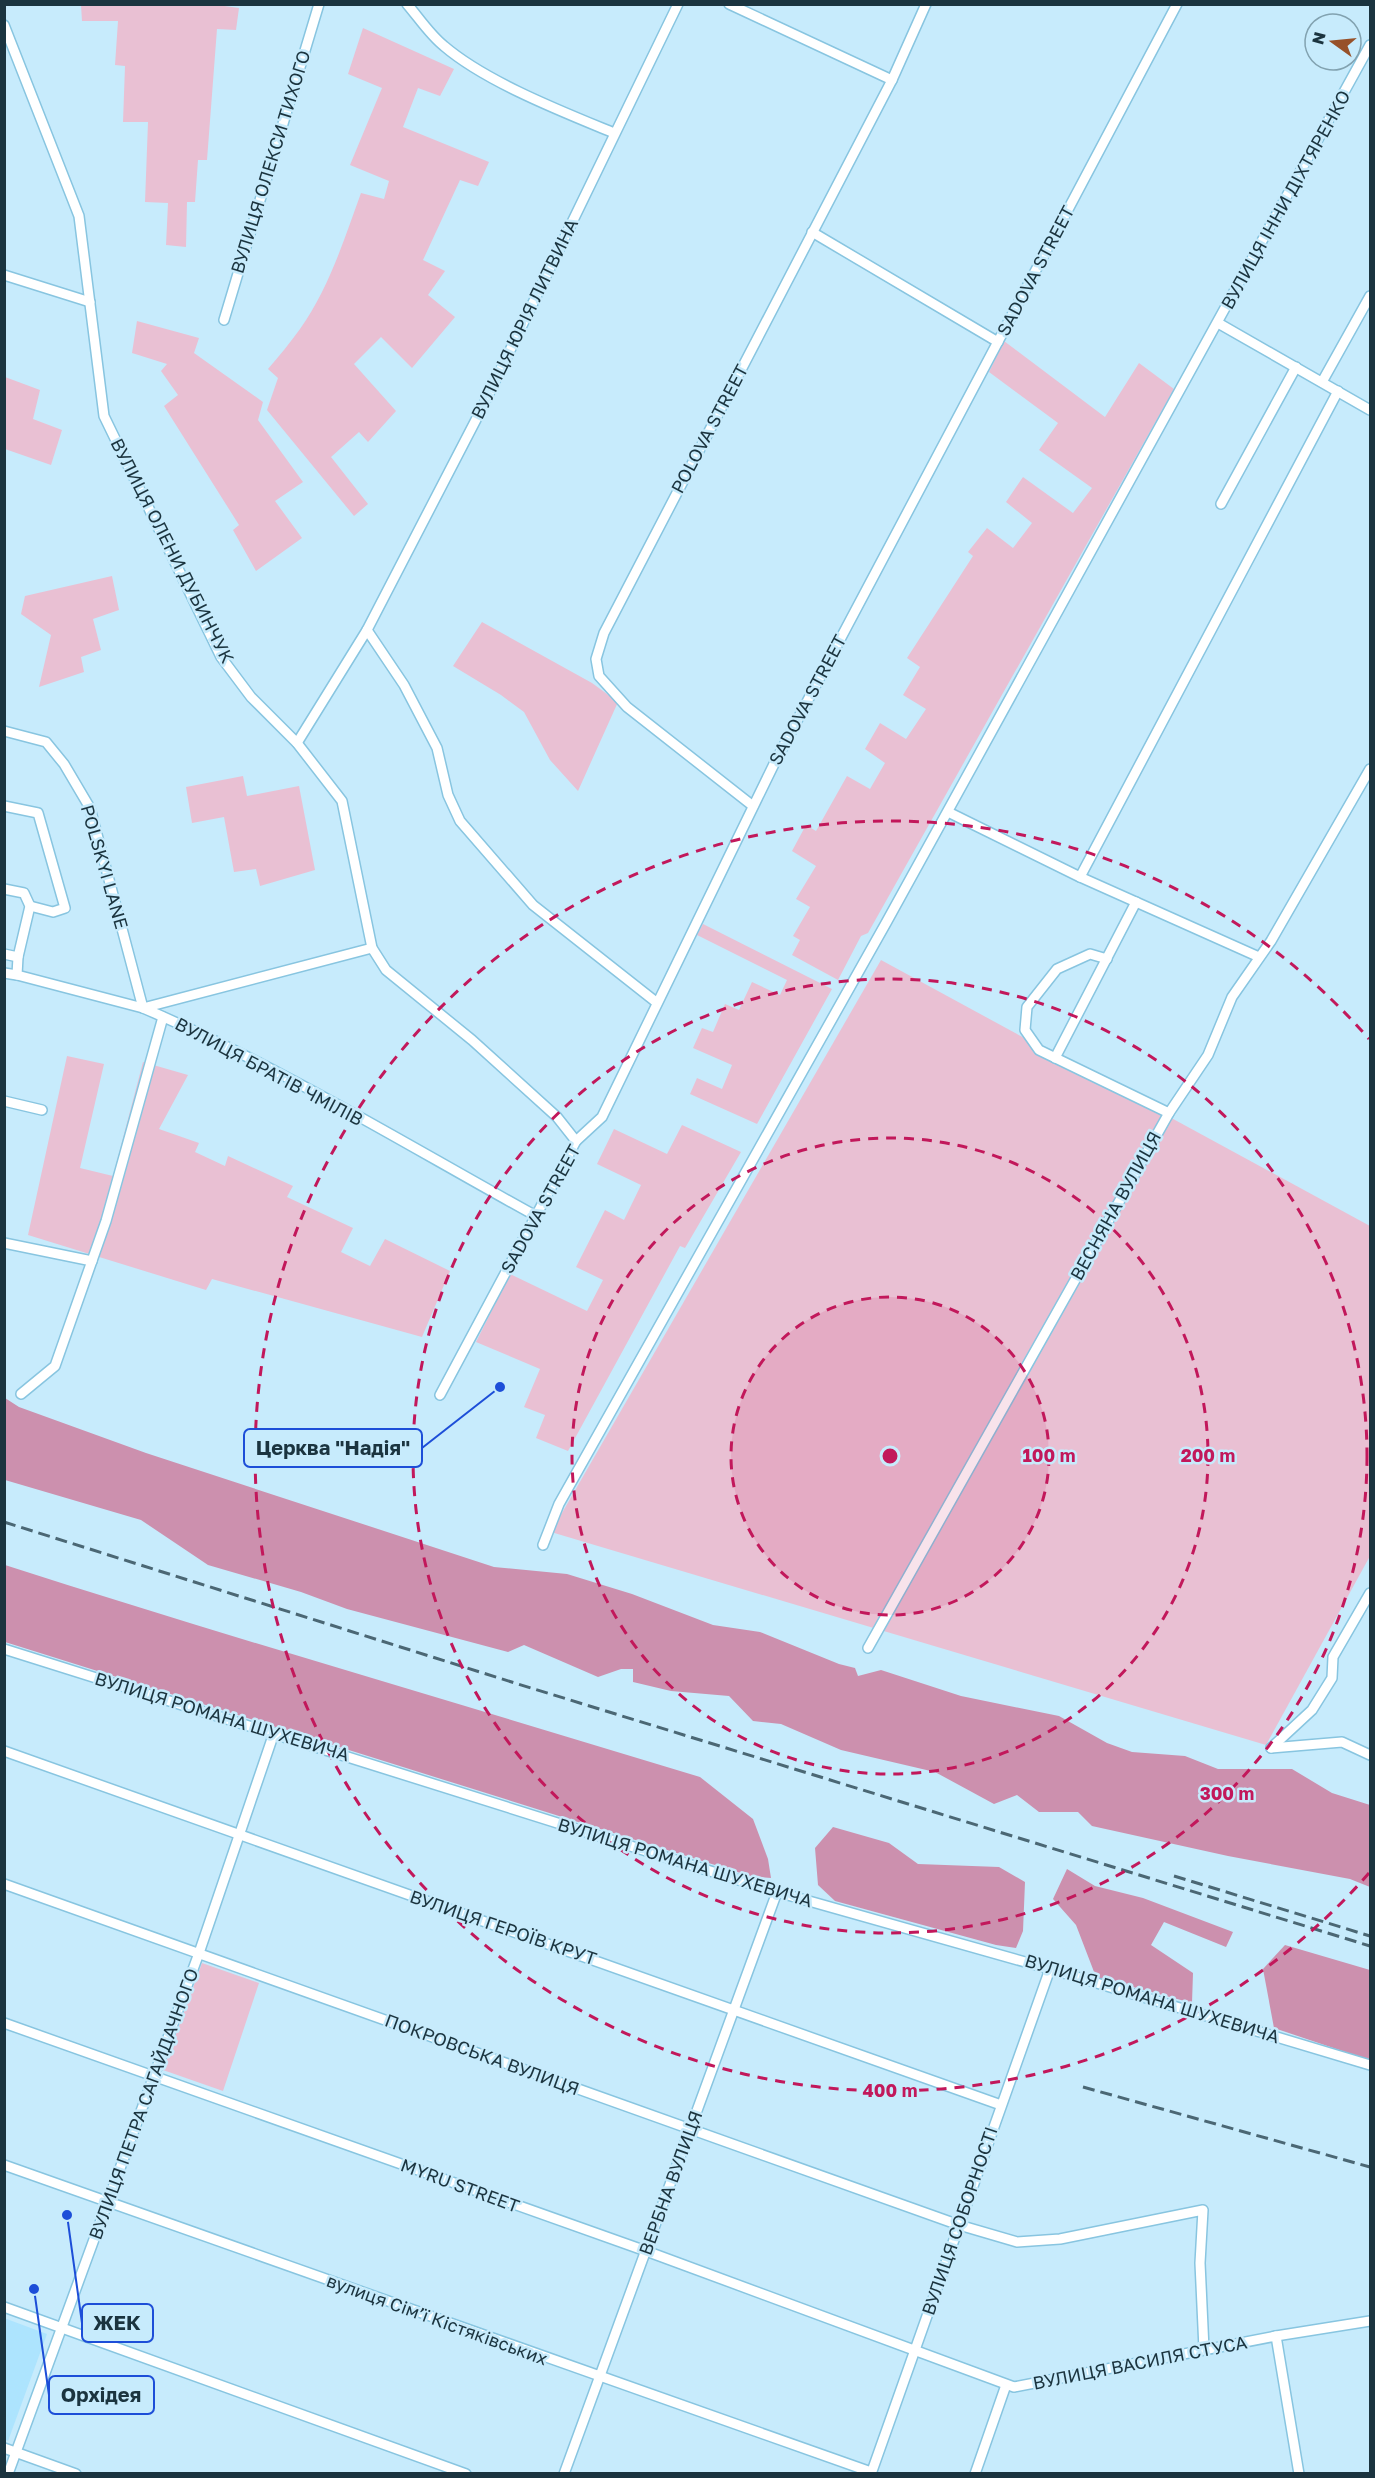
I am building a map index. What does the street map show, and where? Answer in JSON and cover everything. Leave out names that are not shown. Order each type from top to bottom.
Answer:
[{"type":"street","name":"ВУЛИЦЯ ОЛЕКСИ ТИХОГО","points":[[224,320],[319,4]]},
{"type":"street","points":[[407,4],[443,46],[463,59],[558,109],[614,133]]},
{"type":"street","name":"ВУЛИЦЯ ЮРІЯ ЛИТВИНА","points":[[297,743],[367,630],[481,410],[678,4]]},
{"type":"street","points":[[729,4],[892,80]]},
{"type":"street","name":"POLOVA STREET","points":[[753,806],[627,707],[599,676],[596,659],[604,633],[892,80],[926,4]]},
{"type":"street","name":"SADOVA STREET","points":[[440,1395],[576,1141],[602,1117],[753,806],[1177,4]]},
{"type":"street","name":"ВУЛИЦЯ ОЛЕНИ ДУБИНЧУК","points":[[4,25],[79,216],[104,416],[221,657],[251,697],[297,743],[342,801],[372,948],[386,970],[472,1040],[557,1117],[576,1141]]},
{"type":"street","name":"ВУЛИЦЯ ІННИ ДІХТЯРЕНКО","points":[[543,1545],[559,1504],[644,1358],[948,812],[1371,45]]},
{"type":"street","points":[[812,232],[998,342]]},
{"type":"street","points":[[4,275],[90,302]]},
{"type":"street","points":[[1322,382],[1371,296]]},
{"type":"street","points":[[1218,323],[1371,410]]},
{"type":"street","points":[[1221,504],[1296,367]]},
{"type":"street","points":[[1080,877],[1338,391]]},
{"type":"street","points":[[367,630],[404,685],[437,748],[448,795],[460,821],[534,905],[656,1002]]},
{"type":"street","name":"POLSKYI LANE","points":[[4,731],[46,742],[64,764],[90,808],[143,1008]]},
{"type":"street","name":"ВЕСНЯНА ВУЛИЦЯ","points":[[868,1648],[1169,1113],[1208,1055],[1232,997],[1328,845],[1371,769]]},
{"type":"street","points":[[4,806],[38,813],[65,908],[53,912],[30,906]]},
{"type":"street","points":[[948,812],[1080,877],[1259,957]]},
{"type":"street","points":[[4,889],[24,893],[30,906],[18,957],[17,975]]},
{"type":"street","points":[[1055,1058],[1136,902]]},
{"type":"street","points":[[143,1008],[372,948]]},
{"type":"street","points":[[4,954],[18,957]]},
{"type":"street","points":[[1107,959],[1090,954],[1057,969],[1027,1007],[1025,1030],[1040,1050],[1169,1113]]},
{"type":"street","name":"ВУЛИЦЯ БРАТІВ ЧМІЛІВ","points":[[4,973],[143,1008],[163,1017],[270,1070],[536,1216]]},
{"type":"street","points":[[21,1394],[55,1366],[106,1221],[163,1017]]},
{"type":"street","points":[[4,1101],[42,1110]]},
{"type":"street","points":[[4,1243],[92,1261]]},
{"type":"street","points":[[1371,1593],[1333,1657],[1332,1677],[1312,1710],[1271,1748],[1342,1742],[1371,1755]]},
{"type":"street","name":"ВУЛИЦЯ РОМАНА ШУХЕВИЧА","points":[[4,1649],[777,1892],[1050,1969],[1370,2064]]},
{"type":"street","name":"ВУЛИЦЯ ПЕТРА САГАЙДАЧНОГО","points":[[8,2474],[199,1953],[274,1733]]},
{"type":"street","name":"ВУЛИЦЯ ГЕРОЇВ КРУТ","points":[[4,1751],[1001,2105]]},
{"type":"street","name":"ПОКРОВСЬКА ВУЛИЦЯ","points":[[4,1884],[959,2225],[1017,2241],[1059,2239],[1203,2210],[1200,2263],[1204,2349]]},
{"type":"street","name":"ВЕРБНА ВУЛИЦЯ","points":[[564,2474],[777,1892]]},
{"type":"street","name":"ВУЛИЦЯ СОБОРНОСТІ","points":[[871,2473],[1050,1969]]},
{"type":"street","name":"MYRU STREET","points":[[4,2023],[645,2251],[915,2350]]},
{"type":"street","name":"вулиця Сімʼї Кістяківських","points":[[4,2165],[871,2473]]},
{"type":"street","points":[[4,2307],[466,2474]]},
{"type":"street","name":"ВУЛИЦЯ ВАСИЛЯ СТУСА","points":[[915,2350],[1006,2385],[1021,2387],[1204,2349],[1371,2321]]},
{"type":"street","points":[[1275,2336],[1299,2474]]},
{"type":"street","points":[[975,2474],[1006,2385]]},
{"type":"street","points":[[4,2448],[76,2474]]},
{"type":"shaded area","points":[[210,4],[239,8],[236,30],[217,29],[207,160],[198,160],[195,202],[187,202],[186,247],[166,245],[168,203],[145,202],[148,122],[123,122],[125,66],[115,65],[118,21],[82,21],[81,5]]},
{"type":"shaded area","points":[[363,28],[454,69],[440,96],[418,88],[403,127],[489,162],[478,186],[460,180],[423,260],[445,271],[428,295],[455,317],[412,368],[381,337],[354,364],[396,411],[368,442],[359,432],[331,457],[368,504],[354,516],[267,410],[278,378],[268,369],[300,329],[319,297],[335,263],[361,193],[384,199],[389,181],[350,165],[382,88],[348,74]]},
{"type":"shaded area","points":[[137,321],[199,338],[194,353],[263,402],[258,420],[303,482],[275,501],[302,538],[256,571],[233,530],[239,525],[164,406],[178,395],[161,371],[167,364],[132,353]]},
{"type":"shaded area","points":[[1004,341],[1105,417],[1139,363],[1174,389],[868,933],[861,936],[838,980],[792,955],[800,940],[793,936],[810,907],[796,899],[816,866],[792,851],[806,825],[816,831],[847,776],[870,789],[885,763],[865,749],[880,723],[906,739],[926,709],[903,695],[920,667],[907,658],[973,556],[968,552],[987,528],[1013,548],[1032,523],[1006,502],[1023,477],[1073,513],[1092,488],[1039,450],[1058,423],[989,372]]},
{"type":"shaded area","points":[[5,377],[40,390],[33,419],[62,430],[51,465],[5,449]]},
{"type":"shaded area","points":[[112,576],[119,610],[93,619],[101,650],[81,657],[84,672],[39,687],[51,635],[21,614],[25,596]]},
{"type":"shaded area","points":[[482,622],[592,683],[618,702],[578,791],[550,760],[524,712],[453,666]]},
{"type":"shaded area","points":[[243,776],[247,796],[299,786],[315,870],[260,886],[256,869],[234,872],[224,817],[192,823],[186,787]]},
{"type":"shaded area","points":[[703,924],[832,989],[757,1124],[690,1094],[697,1078],[722,1089],[732,1065],[693,1048],[702,1028],[713,1032],[725,1004],[739,1010],[752,982],[780,995],[787,980],[697,935]]},
{"type":"shaded area","points":[[881,960],[1370,1226],[1370,1556],[1266,1745],[551,1532]]},
{"type":"shaded area","points":[[67,1056],[104,1064],[80,1168],[113,1176],[143,1062],[188,1075],[159,1129],[199,1143],[195,1152],[225,1166],[228,1156],[293,1186],[287,1197],[353,1228],[341,1252],[370,1266],[385,1239],[450,1271],[422,1337],[212,1279],[206,1290],[28,1235]]},
{"type":"shaded area","points":[[682,1125],[741,1152],[685,1248],[680,1246],[568,1451],[536,1438],[545,1415],[524,1407],[540,1369],[476,1342],[510,1274],[587,1311],[603,1280],[576,1267],[605,1210],[624,1220],[641,1185],[597,1164],[614,1129],[667,1154]]},
{"type":"shaded area","points":[[5,1398],[19,1407],[146,1453],[494,1567],[567,1574],[632,1594],[713,1625],[760,1632],[839,1664],[855,1668],[858,1676],[881,1670],[961,1696],[1059,1716],[1107,1743],[1132,1752],[1185,1756],[1218,1769],[1292,1769],[1332,1793],[1370,1805],[1370,1887],[1350,1879],[1228,1856],[1092,1826],[1078,1812],[1039,1812],[1017,1795],[994,1804],[935,1772],[841,1750],[781,1724],[753,1721],[729,1696],[671,1691],[633,1682],[633,1669],[621,1669],[598,1677],[524,1645],[508,1652],[347,1609],[301,1592],[208,1565],[141,1520],[5,1480]]},
{"type":"shaded area","points":[[5,1565],[700,1777],[753,1819],[768,1859],[771,1878],[750,1876],[5,1642]]},
{"type":"shaded area","points":[[833,1827],[889,1843],[918,1864],[999,1867],[1025,1882],[1023,1931],[1016,1948],[996,1945],[835,1901],[818,1885],[815,1848]]},
{"type":"shaded area","points":[[1067,1869],[1095,1886],[1143,1898],[1233,1932],[1226,1947],[1164,1922],[1151,1945],[1193,1973],[1192,2003],[1096,1977],[1076,1925],[1053,1899]]},
{"type":"shaded area","points":[[1285,1945],[1370,1970],[1369,2060],[1274,2028],[1263,1969]]},
{"type":"shaded area","points":[[202,1963],[259,1983],[223,2091],[163,2070]]},
{"type":"shaded area","points":[[4,2318],[47,2334],[8,2441],[4,2439]]},
{"type":"railway","points":[[4,1522],[518,1684],[1370,1946]]},
{"type":"railway","points":[[1174,1876],[1370,1936]]},
{"type":"railway","points":[[1083,2087],[1370,2167]]},
{"type":"place","name":"Церква \"Надія\"","points":[[500,1387]]},
{"type":"place","name":"ЖЕК","points":[[67,2215]]},
{"type":"place","name":"Орхідея","points":[[34,2289]]}]
